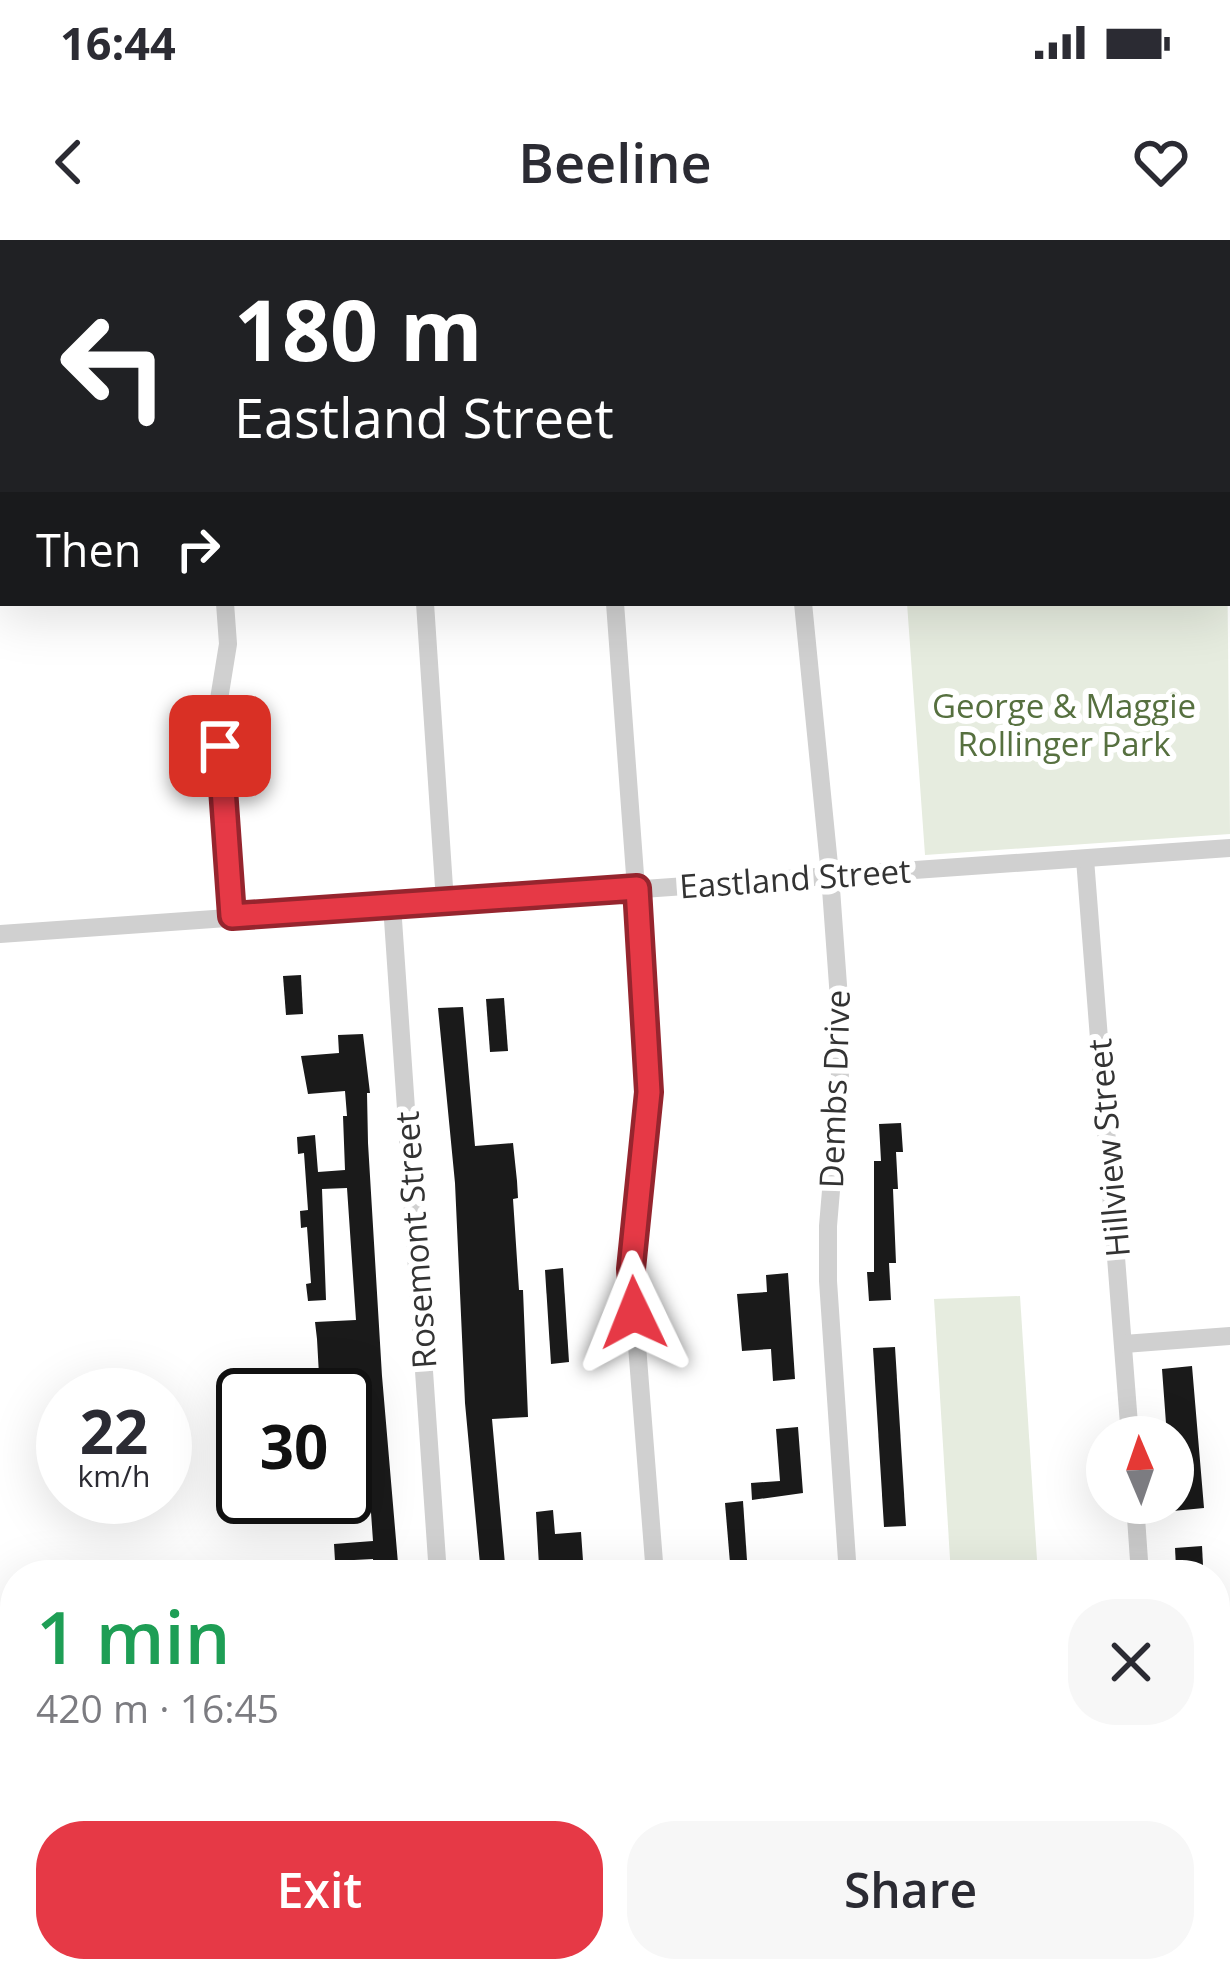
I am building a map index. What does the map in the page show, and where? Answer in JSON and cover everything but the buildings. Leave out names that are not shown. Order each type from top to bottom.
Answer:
[{"type":"street","points":[[225,606],[228,644],[214,730],[220,746],[232,916]]},
{"type":"street","points":[[424,606],[445,902]]},
{"type":"street","points":[[615,606],[649,1092],[631,1269],[654,1560]]},
{"type":"street","name":"Dembs Drive","points":[[802,606],[830,875],[840,1084],[828,1281],[847,1560]]},
{"type":"street","name":"Eastland Street","points":[[0,934],[1230,848]]},
{"type":"street","name":"Hillview Street","points":[[1085,859],[1129,1416]]},
{"type":"street","name":"Rosemont Street","points":[[392,905],[437,1560]]},
{"type":"street","points":[[1124,1344],[1230,1336]]},
{"type":"street","points":[[1136,1524],[1139,1560]]},
{"type":"green space","name":"George & Maggie Rollinger Park","points":[[907,606],[1228,606],[1230,834],[925,855]]},
{"type":"green space","points":[[1020,1296],[1037,1560],[950,1560],[934,1299]]},
{"type":"route","points":[[220,746],[232,916],[637,888],[649,1092],[631,1269],[634,1313]]}]
